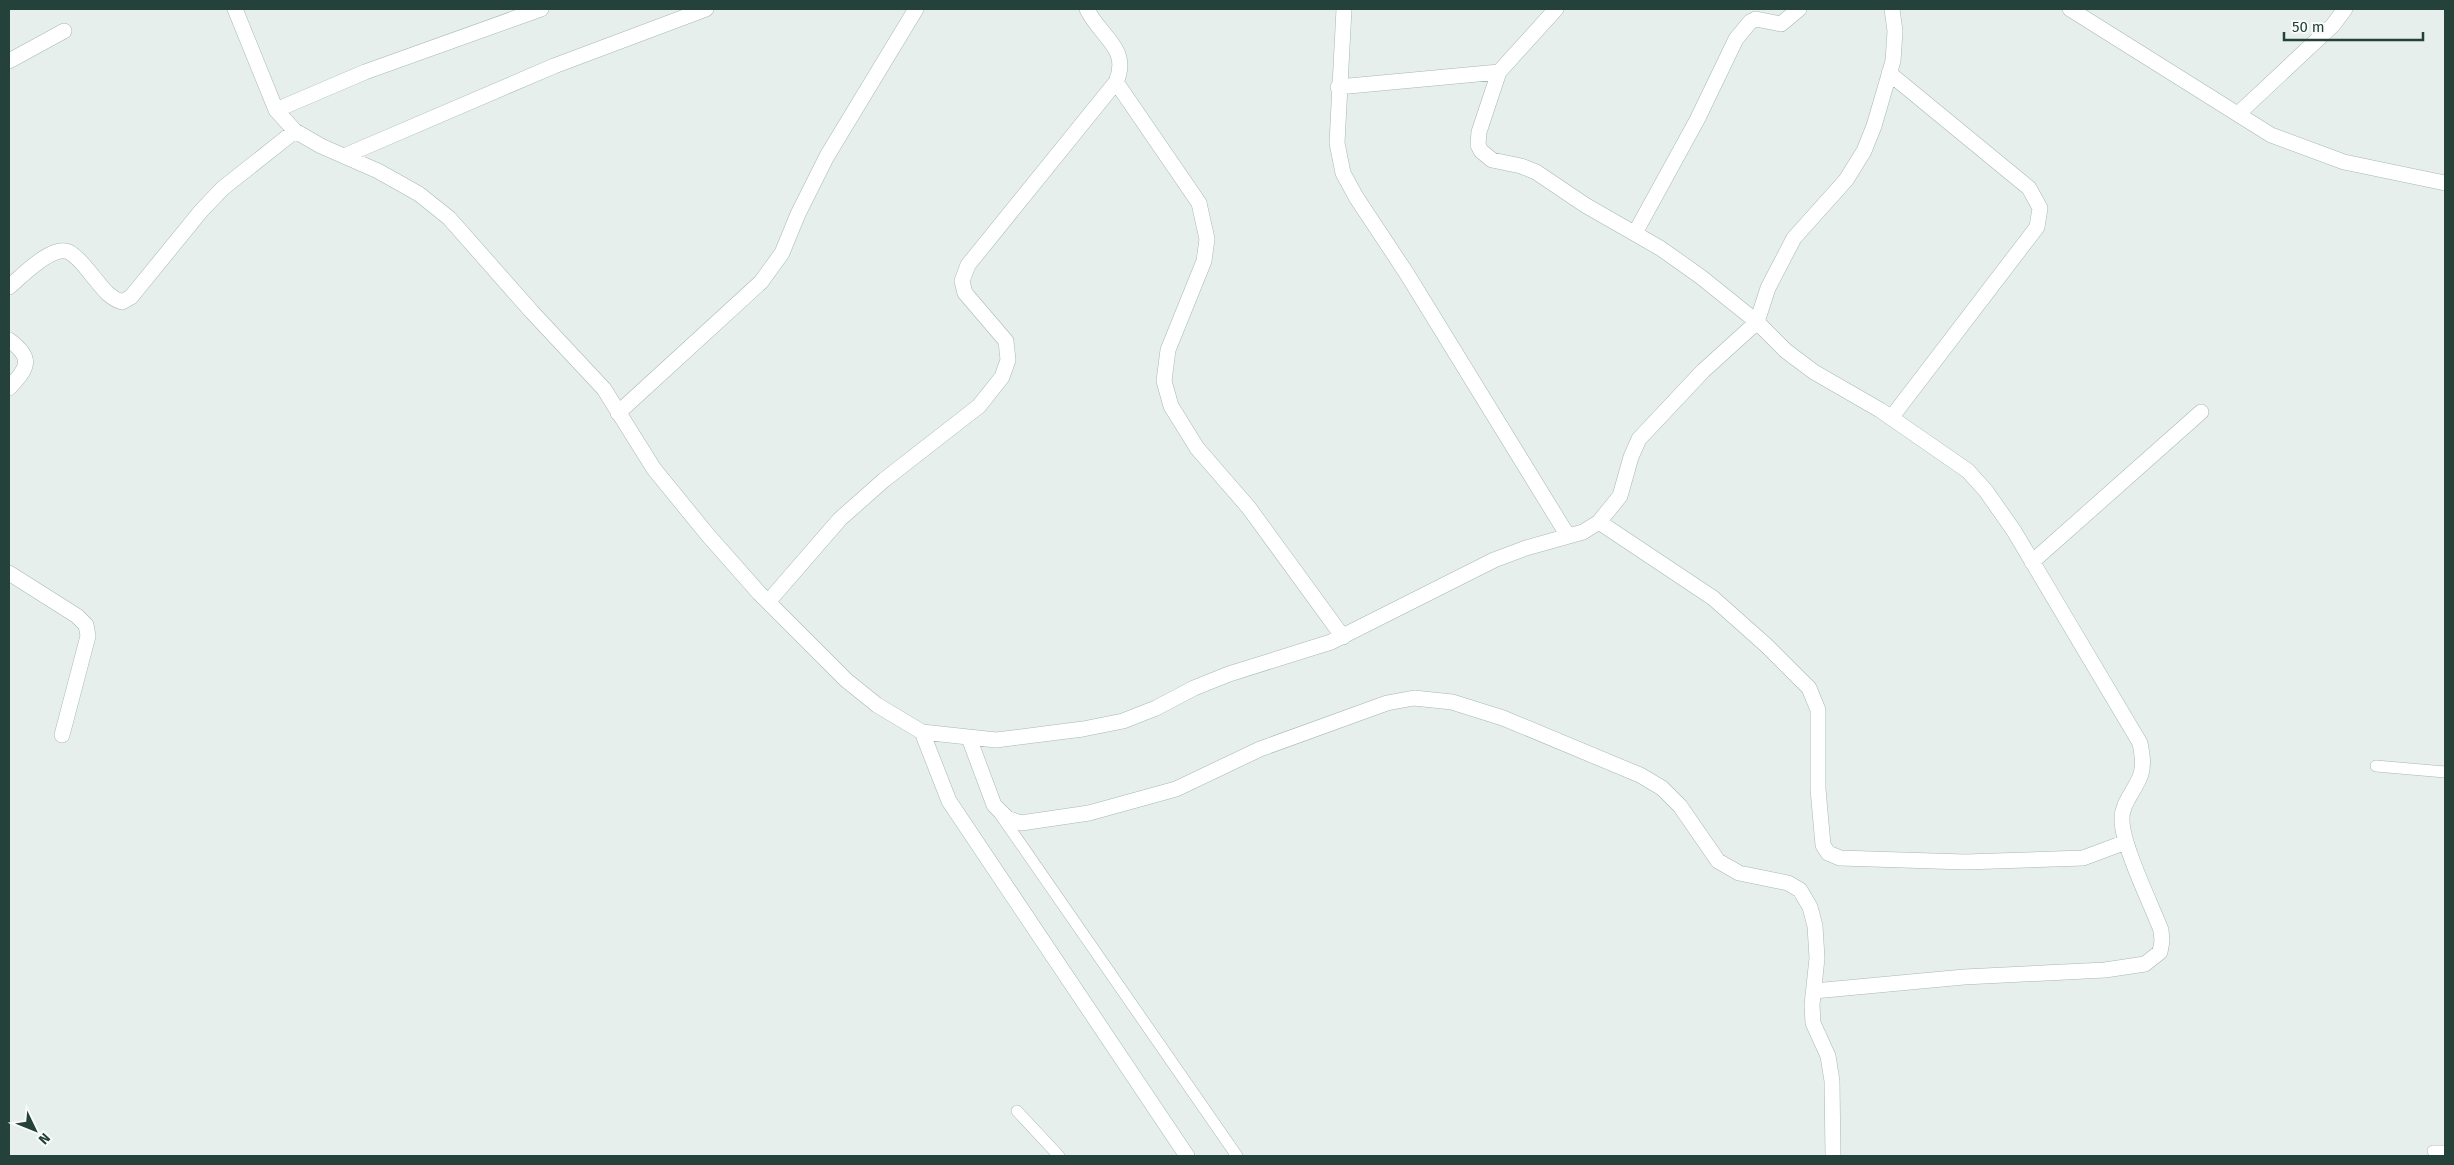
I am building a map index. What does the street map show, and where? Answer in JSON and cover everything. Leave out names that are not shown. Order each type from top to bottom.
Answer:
[{"type":"street","points":[[235,9],[276,110],[295,131],[419,194],[449,218],[532,312],[604,389],[654,469],[707,534],[768,602],[846,680],[877,705],[922,732],[996,740],[1123,721],[1156,708],[1194,688],[1228,674],[1343,637],[1494,560],[1583,532],[1599,522],[1620,496],[1630,457],[1639,439],[1703,371],[1757,322],[1768,288],[1794,238],[1846,180],[1864,151],[1874,126],[1890,73],[1895,31],[1892,9]]},
{"type":"street","points":[[276,110],[365,72],[542,9]]},
{"type":"street","points":[[344,156],[554,66],[706,9]]},
{"type":"street","points":[[618,412],[762,282],[782,253],[802,206],[828,156],[916,9]]},
{"type":"street","points":[[768,602],[840,519],[884,480],[979,406],[1002,376],[1008,360],[1006,342],[965,293],[962,281],[968,265],[1116,82],[1121,63],[1118,52],[1087,9]]},
{"type":"street","points":[[1344,9],[1336,143],[1339,159],[1356,197],[1407,274],[1568,536]]},
{"type":"street","points":[[1556,9],[1499,72],[1479,132],[1478,145],[1481,152],[1492,160],[1521,166],[1536,172],[1585,205],[1635,233],[1701,277],[1757,322],[1786,352],[1814,372],[1891,418],[1968,471],[1986,491],[2032,562],[2140,743],[2143,759],[2141,774],[2124,806],[2122,820],[2126,842],[2161,930],[2160,952],[2145,964],[2105,970],[1964,977],[1814,991]]},
{"type":"street","points":[[1635,233],[1697,120],[1736,39],[1750,22],[1756,19],[1781,24],[1799,9]]},
{"type":"street","points":[[2238,114],[2333,25],[2345,9]]},
{"type":"street","points":[[2074,10],[2271,135],[2344,162],[2445,183]]},
{"type":"street","points":[[9,61],[64,32]]},
{"type":"street","points":[[1338,87],[1499,72]]},
{"type":"street","points":[[1890,73],[2029,188],[2040,208],[2037,227],[1891,418]]},
{"type":"street","points":[[1116,82],[1199,203],[1206,239],[1204,261],[1168,350],[1164,381],[1171,406],[1197,448],[1249,508],[1343,637]]},
{"type":"street","points":[[9,287],[48,255],[60,250],[69,252],[79,260],[108,295],[122,302],[131,296],[201,211],[223,188],[295,131]]},
{"type":"street","points":[[9,340],[25,355],[27,364],[21,375],[9,388]]},
{"type":"street","points":[[2032,562],[2201,412]]},
{"type":"street","points":[[1599,522],[1713,598],[1767,646],[1809,688],[1818,710],[1818,789],[1823,845],[1828,853],[1840,858],[1965,862],[2014,861],[2083,858],[2126,842]]},
{"type":"street","points":[[9,573],[65,607],[86,625],[88,636],[62,735]]},
{"type":"street","points":[[969,738],[994,805],[1007,818],[1021,823],[1089,813],[1176,789],[1260,749],[1387,703],[1414,698],[1452,702],[1503,718],[1640,775],[1662,788],[1680,806],[1718,861],[1739,873],[1788,883],[1800,890],[1810,907],[1815,926],[1817,958],[1813,1023],[1828,1056],[1832,1081],[1833,1156]]},
{"type":"street","points":[[922,732],[949,800],[1186,1156]]},
{"type":"lane","points":[[2376,766],[2445,772]]},
{"type":"lane","points":[[994,805],[1237,1156]]},
{"type":"lane","points":[[1017,1111],[1059,1156]]},
{"type":"lane","points":[[2433,1151],[2445,1152]]}]
